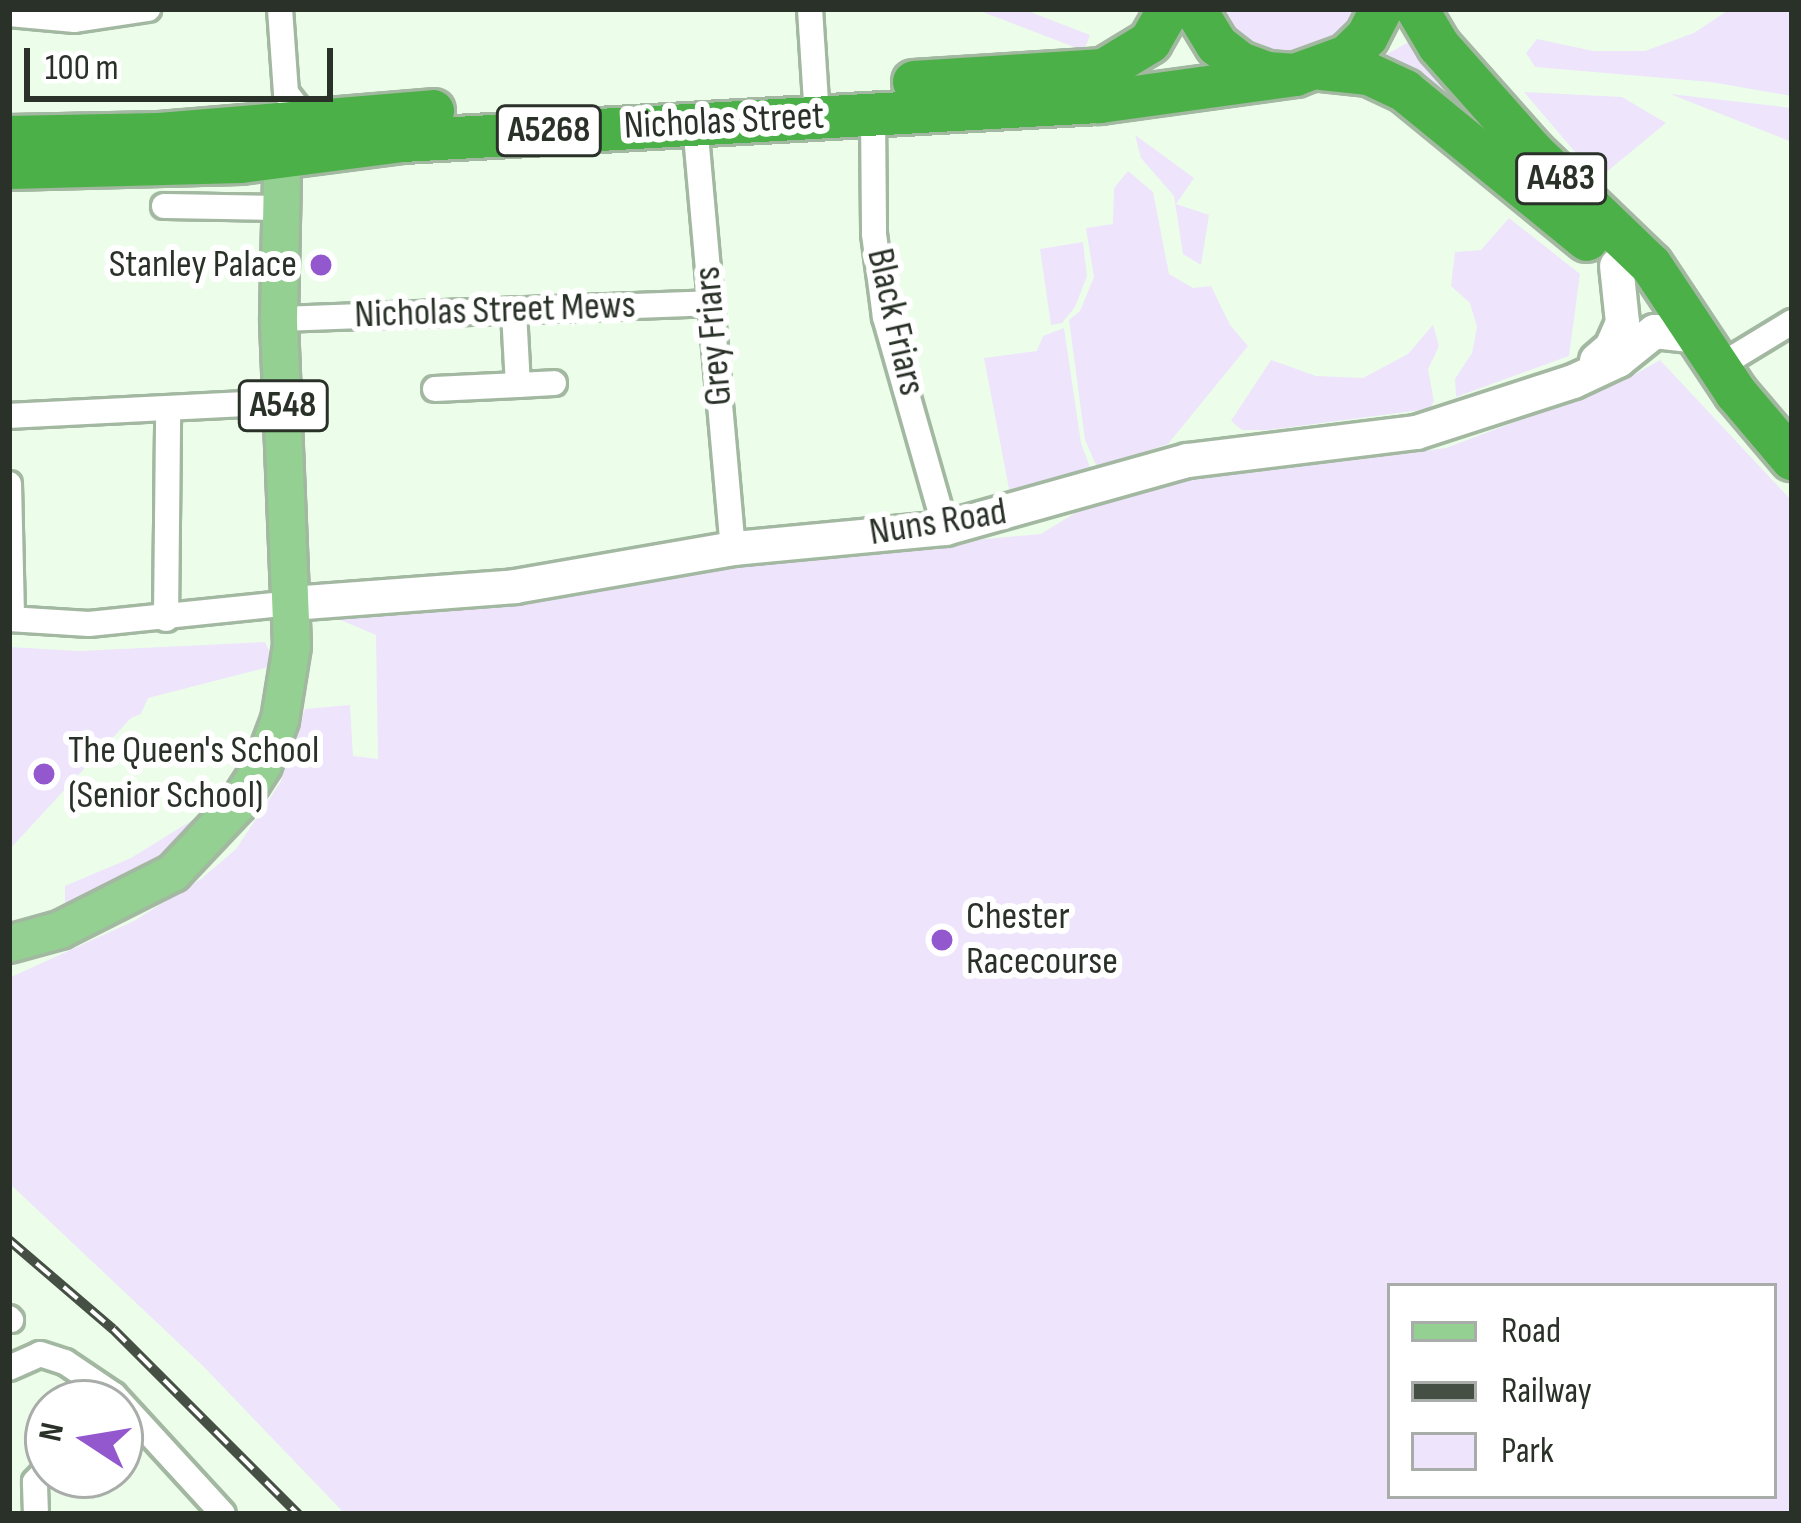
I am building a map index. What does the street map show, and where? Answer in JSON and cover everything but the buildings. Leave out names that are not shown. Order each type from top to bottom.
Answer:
[{"type":"highway","name":"Nicholas Street","points":[[9,168],[278,139],[816,103],[1104,70],[1150,42],[1169,9]]},
{"type":"highway","points":[[1195,9],[1216,46],[1240,63],[1309,72],[1366,37],[1382,9]]},
{"type":"highway","name":"A483","points":[[1417,9],[1438,46],[1533,152],[1651,265],[1708,350],[1792,459]]},
{"type":"highway","name":"Nicholas Street","points":[[9,137],[403,141],[695,124],[816,103],[874,113],[1099,102],[1309,72]]},
{"type":"highway","name":"A483","points":[[1309,72],[1370,74],[1405,91],[1616,265],[1708,350]]},
{"type":"main road","name":"A548","points":[[14,945],[140,893],[173,873],[205,842],[262,765],[280,720],[292,646],[279,319],[282,208],[278,139]]},
{"type":"street","points":[[9,14],[148,9]]},
{"type":"street","points":[[278,139],[286,93],[280,9]]},
{"type":"street","points":[[810,9],[816,103]]},
{"type":"street","name":"Black Friars","points":[[874,113],[874,234],[885,316],[945,528]]},
{"type":"street","name":"Grey Friars","points":[[695,124],[733,548]]},
{"type":"street","points":[[164,206],[282,208]]},
{"type":"street","name":"Nuns Road","points":[[1573,381],[1618,334],[1624,303],[1616,265]]},
{"type":"street","name":"Nicholas Street Mews","points":[[279,319],[711,303]]},
{"type":"street","points":[[514,312],[518,385]]},
{"type":"street","points":[[1708,350],[1792,322]]},
{"type":"street","name":"Nuns Road","points":[[291,603],[515,586],[733,548],[945,528],[1186,460],[1416,432],[1573,381],[1618,360],[1654,331],[1708,350]]},
{"type":"street","points":[[435,389],[554,383]]},
{"type":"street","points":[[9,416],[283,402]]},
{"type":"street","points":[[166,620],[168,410]]},
{"type":"street","points":[[9,484],[11,619],[88,624],[166,620],[291,603]]},
{"type":"street","points":[[9,1368],[40,1354],[65,1362],[86,1379]]},
{"type":"street","points":[[144,1433],[224,1514]]},
{"type":"green space","points":[[975,9],[1022,9],[1090,35],[1084,51]]},
{"type":"green space","points":[[1214,9],[1359,9],[1326,44],[1276,53],[1230,30]]},
{"type":"green space","points":[[1730,9],[1792,9],[1792,96],[1711,82],[1535,67],[1526,53],[1537,39],[1593,51],[1645,51],[1694,33]]},
{"type":"green space","points":[[1418,37],[1486,119],[1474,131],[1378,59]]},
{"type":"green space","points":[[1524,92],[1622,97],[1666,123],[1598,179]]},
{"type":"green space","points":[[1670,94],[1792,108],[1792,142]]},
{"type":"green space","points":[[1135,135],[1194,178],[1176,204],[1209,215],[1201,265],[1183,254],[1174,196],[1141,158]]},
{"type":"green space","points":[[1128,171],[1153,192],[1169,274],[1193,288],[1211,286],[1230,325],[1248,346],[1168,444],[1097,467],[1085,440],[1069,320],[1080,311],[1094,277],[1086,228],[1113,224],[1114,188]]},
{"type":"green space","points":[[1509,218],[1580,274],[1569,356],[1456,397],[1455,379],[1472,353],[1477,327],[1470,303],[1451,286],[1455,252],[1481,250]]},
{"type":"green space","points":[[1083,242],[1087,276],[1075,307],[1062,323],[1051,325],[1040,249]]},
{"type":"green space","points":[[1433,325],[1439,346],[1428,369],[1434,402],[1429,409],[1269,430],[1242,430],[1231,421],[1271,360],[1316,376],[1363,378],[1408,354]]},
{"type":"green space","points":[[1064,328],[1081,443],[1091,470],[1010,494],[984,358],[1037,351],[1043,336]]},
{"type":"green space","name":"Chester Racecourse","points":[[1660,360],[1792,501],[1792,1514],[345,1514],[203,1366],[9,1183],[9,978],[134,921],[201,879],[236,849],[280,783],[305,709],[350,705],[353,756],[378,759],[376,635],[331,616],[731,562],[1041,534],[1080,510],[1181,475],[1242,464],[1339,462],[1446,448],[1623,381]]},
{"type":"green space","name":"The Queen's School (Senior School)","points":[[265,642],[276,665],[148,698],[141,714],[131,718],[9,850],[9,647],[79,651]]},
{"type":"green space","points":[[242,773],[190,835],[127,878],[65,903],[65,886],[131,858],[194,819]]},
{"type":"railway","points":[[9,1240],[113,1329],[298,1514]]},
{"type":"place","name":"Stanley Palace","points":[[321,265]]},
{"type":"place","name":"The Queen's School (Senior School)","points":[[44,774]]},
{"type":"place","name":"Chester Racecourse","points":[[942,940]]}]
